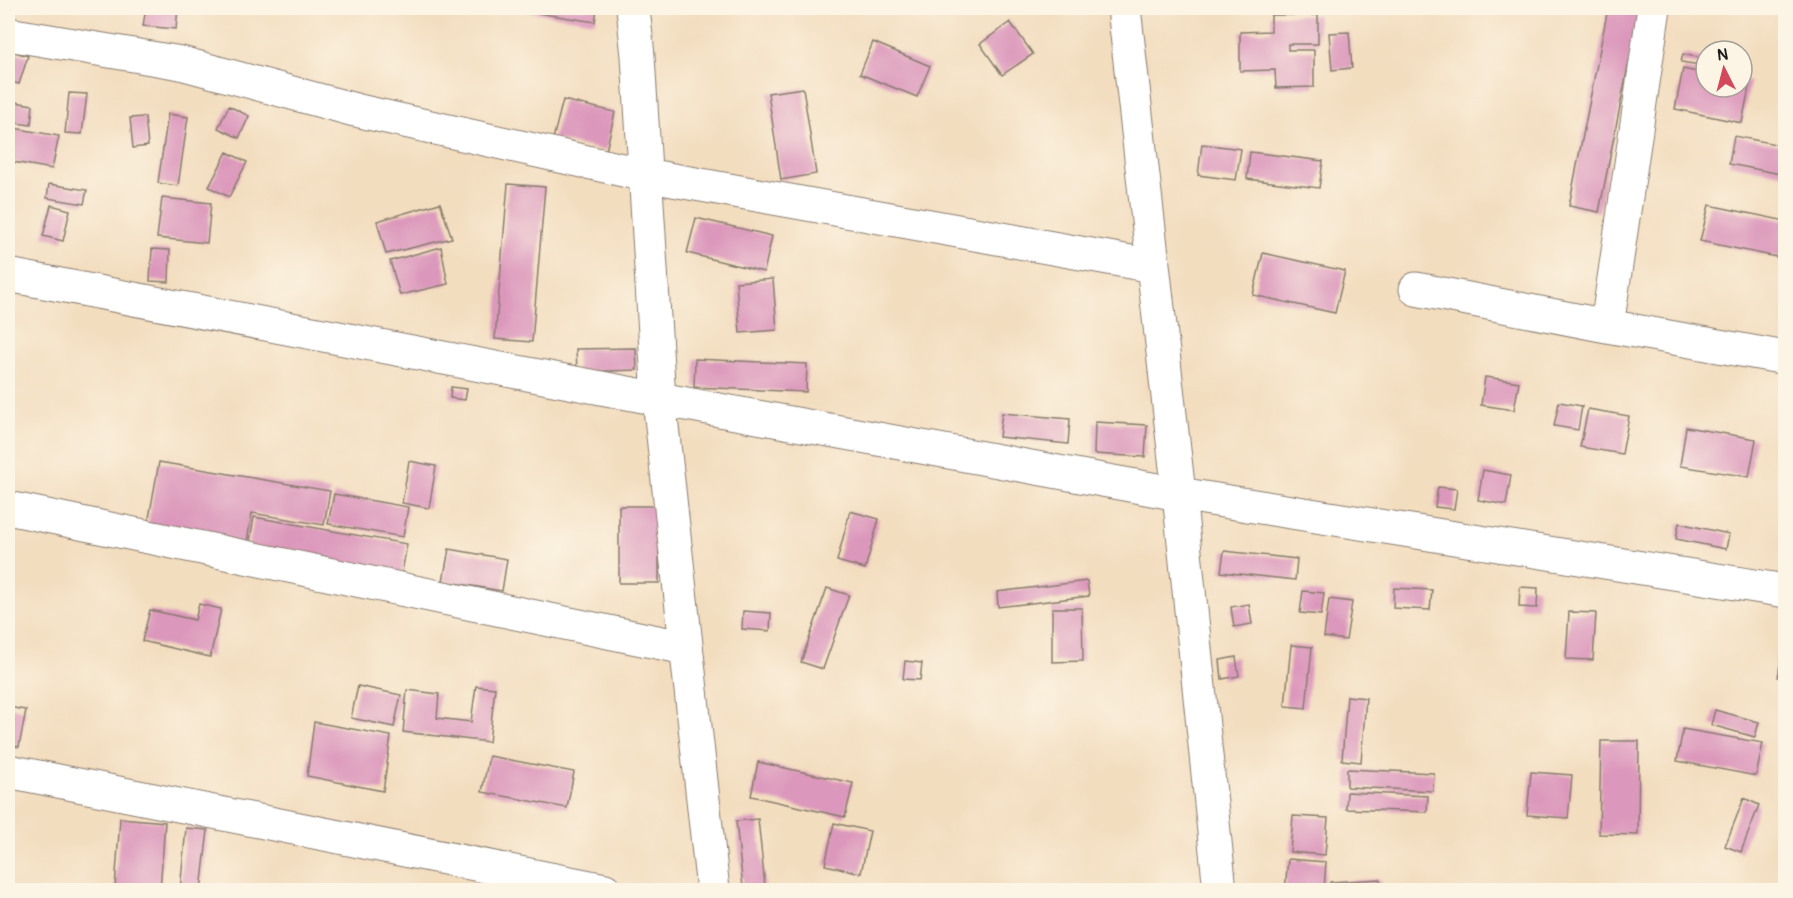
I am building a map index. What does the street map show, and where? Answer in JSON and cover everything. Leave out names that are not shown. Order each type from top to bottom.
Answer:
[{"type":"street","points":[[633,8],[659,399],[713,891]]},
{"type":"street","points":[[1124,8],[1179,494],[1220,891]]},
{"type":"street","points":[[1607,326],[1654,8]]},
{"type":"street","points":[[8,34],[181,63],[355,110],[645,175],[1153,266]]},
{"type":"street","points":[[8,275],[659,399],[1179,494],[1785,591]]},
{"type":"street","points":[[1416,289],[1785,358]]},
{"type":"street","points":[[8,508],[686,648]]},
{"type":"street","points":[[8,771],[605,891]]},
{"type":"building","points":[[146,8],[178,8],[176,29],[143,26]]},
{"type":"building","points":[[505,8],[597,8],[595,22]]},
{"type":"building","points":[[1608,8],[1639,11],[1599,212],[1569,206]]},
{"type":"building","points":[[1271,15],[1318,15],[1318,44],[1288,44],[1288,50],[1314,50],[1314,87],[1276,88],[1275,70],[1240,71],[1240,32],[1271,31]]},
{"type":"building","points":[[1010,22],[1033,54],[1002,75],[980,44]]},
{"type":"building","points":[[1349,32],[1352,68],[1332,70],[1329,33]]},
{"type":"building","points":[[873,42],[930,66],[917,97],[860,74]]},
{"type":"building","points":[[8,50],[28,56],[19,84],[8,81]]},
{"type":"building","points":[[1683,54],[1694,56],[1694,64],[1681,62]]},
{"type":"building","points":[[1683,69],[1694,71],[1694,99],[1747,99],[1742,123],[1675,109]]},
{"type":"building","points":[[803,88],[816,174],[781,180],[768,93]]},
{"type":"building","points":[[69,93],[87,94],[82,134],[65,133]]},
{"type":"building","points":[[563,100],[615,112],[606,151],[553,139]]},
{"type":"building","points":[[8,101],[33,105],[31,125],[8,122]]},
{"type":"building","points":[[229,106],[249,116],[239,138],[218,128]]},
{"type":"building","points":[[168,114],[188,117],[178,186],[158,183]]},
{"type":"building","points":[[145,117],[148,146],[133,148],[130,118]]},
{"type":"building","points":[[8,127],[59,136],[52,169],[8,161]]},
{"type":"building","points":[[1734,136],[1786,146],[1786,175],[1729,164]]},
{"type":"building","points":[[1202,144],[1241,149],[1236,180],[1198,175]]},
{"type":"building","points":[[227,152],[247,162],[229,197],[209,187]]},
{"type":"building","points":[[1250,152],[1323,161],[1319,188],[1247,179]]},
{"type":"building","points":[[49,184],[87,190],[84,204],[47,198]]},
{"type":"building","points":[[508,184],[545,187],[532,342],[495,339]]},
{"type":"building","points":[[162,198],[211,203],[207,243],[157,238]]},
{"type":"building","points":[[440,203],[452,238],[386,254],[377,221]]},
{"type":"building","points":[[51,205],[70,210],[63,241],[43,236]]},
{"type":"building","points":[[1709,205],[1786,221],[1786,259],[1700,241]]},
{"type":"building","points":[[696,218],[772,236],[764,272],[687,253]]},
{"type":"building","points":[[441,247],[448,284],[400,295],[390,261]]},
{"type":"building","points":[[152,249],[170,250],[169,282],[150,281]]},
{"type":"building","points":[[1263,253],[1345,271],[1335,313],[1253,295]]},
{"type":"building","points":[[773,279],[777,330],[740,333],[736,282]]},
{"type":"building","points":[[636,348],[637,370],[577,372],[576,349]]},
{"type":"building","points":[[695,359],[807,364],[806,392],[694,387]]},
{"type":"building","points":[[1485,377],[1519,382],[1514,410],[1481,405]]},
{"type":"building","points":[[451,387],[467,389],[465,400],[450,398]]},
{"type":"building","points":[[1559,402],[1582,406],[1578,430],[1554,426]]},
{"type":"building","points":[[1588,409],[1629,416],[1622,454],[1580,447]]},
{"type":"building","points":[[1002,413],[1070,419],[1068,444],[999,437]]},
{"type":"building","points":[[1095,422],[1147,425],[1145,457],[1094,454]]},
{"type":"building","points":[[1686,427],[1756,439],[1749,477],[1680,466]]},
{"type":"building","points":[[409,461],[436,466],[429,508],[402,503]]},
{"type":"building","points":[[159,462],[330,491],[324,525],[252,513],[245,552],[146,535]]},
{"type":"building","points":[[1483,470],[1511,475],[1506,505],[1478,500]]},
{"type":"building","points":[[1438,487],[1457,489],[1454,509],[1435,507]]},
{"type":"building","points":[[334,494],[408,507],[403,537],[328,524]]},
{"type":"building","points":[[619,506],[659,506],[659,583],[619,583]]},
{"type":"building","points":[[850,511],[879,519],[865,569],[837,561]]},
{"type":"building","points":[[254,517],[407,544],[401,578],[248,551]]},
{"type":"building","points":[[1679,523],[1729,534],[1726,549],[1676,539]]},
{"type":"building","points":[[449,549],[507,559],[502,591],[443,581]]},
{"type":"building","points":[[1224,551],[1297,559],[1295,580],[1221,572]]},
{"type":"building","points":[[1087,581],[1089,596],[998,607],[997,592]]},
{"type":"building","points":[[1520,587],[1538,588],[1537,608],[1519,607]]},
{"type":"building","points":[[827,588],[849,595],[823,669],[801,662]]},
{"type":"building","points":[[1394,588],[1432,590],[1430,610],[1393,608]]},
{"type":"building","points":[[1303,591],[1324,593],[1321,615],[1300,613]]},
{"type":"building","points":[[1329,599],[1352,602],[1346,640],[1324,637]]},
{"type":"building","points":[[199,604],[221,609],[210,657],[142,641],[150,610],[195,620]]},
{"type":"building","points":[[1249,604],[1252,624],[1234,627],[1231,607]]},
{"type":"building","points":[[1052,608],[1082,608],[1083,661],[1052,662]]},
{"type":"building","points":[[743,611],[771,613],[770,631],[742,629]]},
{"type":"building","points":[[1569,612],[1596,613],[1593,660],[1566,659]]},
{"type":"building","points":[[1291,645],[1312,647],[1306,708],[1285,706]]},
{"type":"building","points":[[1236,657],[1239,676],[1222,679],[1220,660]]},
{"type":"building","points":[[1781,658],[1786,658],[1786,678],[1778,677]]},
{"type":"building","points":[[905,661],[922,663],[920,680],[903,679]]},
{"type":"building","points":[[358,686],[401,695],[394,727],[351,718]]},
{"type":"building","points":[[476,686],[495,688],[489,742],[403,732],[407,690],[439,694],[437,718],[471,722]]},
{"type":"building","points":[[1347,696],[1366,698],[1361,762],[1342,760]]},
{"type":"building","points":[[8,707],[26,710],[19,747],[8,745]]},
{"type":"building","points":[[1715,710],[1759,722],[1755,737],[1711,725]]},
{"type":"building","points":[[314,722],[391,736],[383,791],[307,776]]},
{"type":"building","points":[[1683,729],[1763,743],[1756,776],[1677,761]]},
{"type":"building","points":[[1601,741],[1639,741],[1638,835],[1599,834]]},
{"type":"building","points":[[489,756],[574,772],[567,808],[482,792]]},
{"type":"building","points":[[758,762],[853,783],[845,817],[751,796]]},
{"type":"building","points":[[1347,769],[1434,773],[1433,791],[1347,787]]},
{"type":"building","points":[[1531,772],[1572,775],[1568,818],[1527,815]]},
{"type":"building","points":[[1347,792],[1428,796],[1427,812],[1346,809]]},
{"type":"building","points":[[1744,798],[1759,805],[1741,852],[1725,846]]},
{"type":"building","points":[[1293,816],[1328,818],[1325,855],[1290,852]]},
{"type":"building","points":[[120,818],[165,822],[160,890],[115,888]]},
{"type":"building","points":[[758,819],[765,886],[743,888],[736,821]]},
{"type":"building","points":[[834,823],[870,831],[861,873],[825,865]]},
{"type":"building","points":[[186,828],[208,830],[201,890],[180,890]]},
{"type":"building","points":[[1288,859],[1326,862],[1324,890],[1285,890]]},
{"type":"building","points":[[1380,879],[1381,890],[1330,890],[1330,882]]}]
